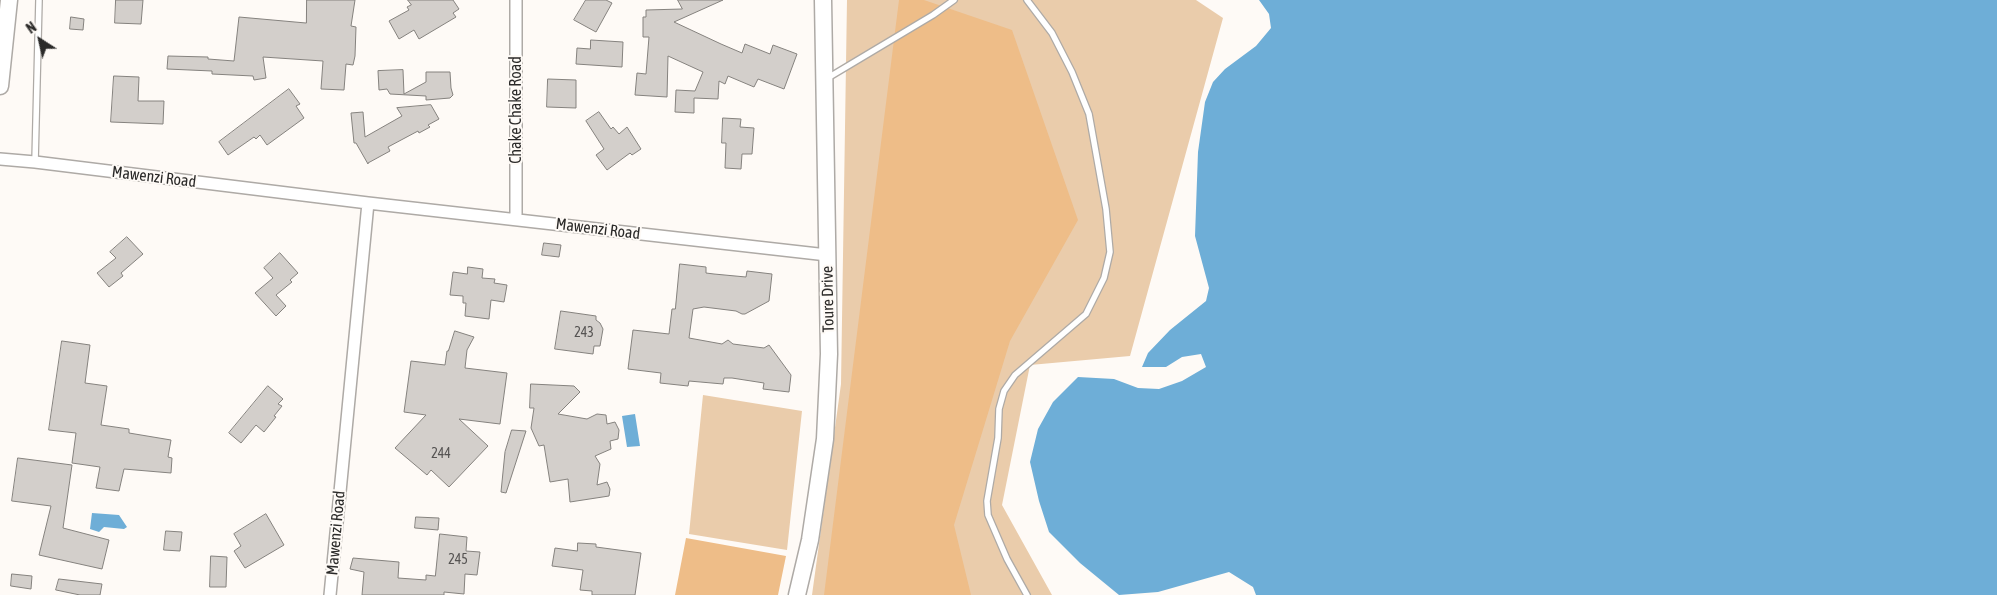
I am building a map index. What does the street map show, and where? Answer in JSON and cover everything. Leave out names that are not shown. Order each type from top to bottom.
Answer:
[{"type":"street","points":[[0,86],[9,0]]},
{"type":"street","name":"Chake Chake Road","points":[[516,0],[516,219]]},
{"type":"street","name":"Toure Drive","points":[[797,595],[810,540],[825,439],[829,354],[823,0]]},
{"type":"street","name":"Mawenzi Road","points":[[0,159],[827,255]]},
{"type":"street","name":"Mawenzi Road","points":[[330,595],[368,203]]},
{"type":"lane","points":[[35,162],[39,0]]},
{"type":"lane","points":[[824,80],[933,15],[954,0]]},
{"type":"lane","points":[[1027,0],[1052,33],[1090,114],[1106,209],[1110,252],[1104,278],[1086,314],[1015,375],[1004,391],[999,409],[998,438],[987,501],[988,515],[1007,559],[1027,595]]},
{"type":"shaded area","points":[[847,0],[1196,0],[1223,18],[1130,356],[1030,365],[1002,505],[1052,595],[812,595],[841,384]]},
{"type":"shaded area","points":[[899,0],[924,0],[1012,30],[1078,220],[1010,341],[954,525],[971,595],[824,595]]},
{"type":"shaded area","points":[[703,395],[802,411],[787,550],[689,534]]},
{"type":"shaded area","points":[[686,538],[786,556],[778,595],[675,595]]},
{"type":"water","points":[[1259,0],[1997,0],[1997,595],[1256,595],[1253,587],[1229,572],[1158,592],[1119,595],[1080,563],[1049,532],[1039,501],[1030,462],[1038,429],[1053,402],[1078,377],[1114,379],[1138,388],[1159,389],[1182,381],[1206,367],[1201,354],[1182,357],[1166,367],[1142,367],[1148,353],[1170,330],[1206,301],[1209,288],[1195,236],[1198,152],[1205,102],[1213,82],[1225,69],[1256,46],[1271,28],[1269,14]]},
{"type":"water","points":[[635,414],[640,446],[627,447],[622,416]]},
{"type":"water","points":[[92,513],[119,515],[127,527],[124,529],[104,527],[99,532],[90,529]]},
{"type":"building","points":[[116,0],[143,0],[141,24],[115,23]]},
{"type":"building","points":[[307,0],[355,0],[351,26],[356,27],[355,56],[353,65],[346,64],[344,90],[321,89],[323,61],[263,57],[266,78],[254,80],[253,76],[212,74],[212,71],[167,69],[168,56],[208,57],[208,59],[234,61],[239,17],[306,23]]},
{"type":"building","points":[[408,0],[453,0],[459,9],[453,13],[456,17],[419,39],[414,30],[399,39],[389,21],[409,10],[407,7],[411,5]]},
{"type":"building","points":[[586,0],[606,0],[612,3],[596,32],[574,20]]},
{"type":"building","points":[[678,0],[723,0],[674,22],[721,44],[742,53],[745,44],[770,54],[773,45],[797,54],[784,89],[758,79],[754,87],[728,76],[725,84],[719,81],[718,99],[694,98],[694,113],[675,112],[676,90],[695,91],[703,72],[668,56],[667,97],[635,95],[637,73],[646,74],[649,37],[643,37],[643,17],[646,17],[646,10],[682,9]]},
{"type":"building","points":[[71,17],[84,19],[83,30],[70,29]]},
{"type":"building","points":[[591,40],[623,42],[622,67],[576,64],[577,48],[590,49]]},
{"type":"building","points":[[403,70],[404,94],[426,82],[426,72],[450,72],[453,95],[450,98],[426,100],[426,96],[390,94],[387,89],[379,90],[378,71]]},
{"type":"building","points":[[114,76],[139,77],[138,101],[164,101],[163,124],[111,122]]},
{"type":"building","points":[[548,79],[576,80],[576,108],[547,107]]},
{"type":"building","points":[[289,89],[300,104],[296,106],[304,118],[267,145],[260,135],[228,155],[219,142]]},
{"type":"building","points":[[431,105],[439,119],[428,125],[430,127],[419,133],[418,131],[388,147],[390,151],[368,164],[356,143],[354,143],[351,113],[363,112],[365,137],[402,116],[397,108]]},
{"type":"building","points":[[599,112],[611,129],[613,127],[619,134],[627,127],[641,149],[632,155],[630,153],[607,170],[596,155],[604,149],[586,121]]},
{"type":"building","points":[[723,118],[741,119],[740,127],[754,128],[752,154],[742,154],[741,169],[725,168],[726,143],[722,143]]},
{"type":"building","points":[[127,237],[143,254],[121,273],[123,276],[109,287],[97,273],[116,258],[110,252]]},
{"type":"building","points":[[544,243],[561,245],[559,257],[542,255]]},
{"type":"building","points":[[280,253],[298,273],[290,280],[292,282],[276,295],[286,306],[276,316],[255,293],[273,278],[264,268]]},
{"type":"building","points":[[680,264],[706,267],[706,273],[714,274],[746,277],[747,271],[772,274],[769,301],[745,314],[704,307],[693,309],[689,338],[722,344],[728,340],[733,344],[764,348],[769,345],[791,375],[789,392],[763,389],[764,383],[732,378],[724,378],[723,384],[689,381],[688,386],[660,383],[661,373],[628,369],[633,330],[669,334],[672,309],[675,309]]},
{"type":"building","points":[[468,267],[483,269],[482,278],[495,279],[494,283],[507,285],[504,302],[491,300],[489,319],[465,316],[466,303],[463,303],[463,296],[450,295],[453,272],[467,274]]},
{"type":"building","points":[[561,311],[596,316],[596,320],[603,329],[600,346],[594,346],[593,354],[555,349]]},
{"type":"building","points":[[455,331],[474,337],[467,350],[465,368],[507,373],[500,424],[459,419],[488,446],[449,487],[431,470],[427,475],[395,448],[426,415],[404,412],[411,361],[445,365],[447,351]]},
{"type":"building","points":[[62,341],[90,345],[85,383],[107,386],[101,425],[129,429],[129,433],[171,440],[168,457],[172,458],[171,473],[124,469],[119,491],[96,488],[100,467],[72,463],[76,433],[49,430]]},
{"type":"building","points":[[531,384],[574,386],[580,392],[558,414],[587,419],[597,414],[606,415],[607,424],[615,422],[619,430],[618,439],[610,441],[611,449],[595,456],[600,464],[597,485],[607,482],[610,489],[609,496],[570,502],[568,479],[550,482],[544,445],[539,446],[531,428],[534,408],[530,408]]},
{"type":"building","points":[[268,386],[283,399],[278,404],[282,406],[264,432],[256,425],[241,443],[229,433]]},
{"type":"building","points":[[512,430],[526,431],[506,493],[501,492],[505,452]]},
{"type":"building","points":[[18,458],[72,465],[63,528],[109,540],[102,569],[39,555],[51,506],[12,501]]},
{"type":"building","points":[[266,514],[284,545],[245,568],[234,551],[241,546],[234,534]]},
{"type":"building","points":[[416,517],[439,518],[438,530],[415,528]]},
{"type":"building","points":[[166,531],[182,532],[180,551],[164,550]]},
{"type":"building","points":[[440,534],[467,537],[466,551],[480,552],[477,575],[465,574],[464,594],[444,592],[444,595],[362,595],[364,572],[350,569],[353,558],[399,562],[398,578],[426,580],[426,575],[435,576]]},
{"type":"building","points":[[578,543],[596,544],[596,547],[641,553],[635,595],[592,595],[592,591],[580,590],[583,570],[552,566],[555,548],[577,551]]},
{"type":"building","points":[[211,556],[227,557],[226,587],[210,587]]},
{"type":"building","points":[[12,574],[32,576],[31,589],[11,586]]},
{"type":"building","points":[[59,579],[102,584],[100,595],[80,595],[56,590]]}]
